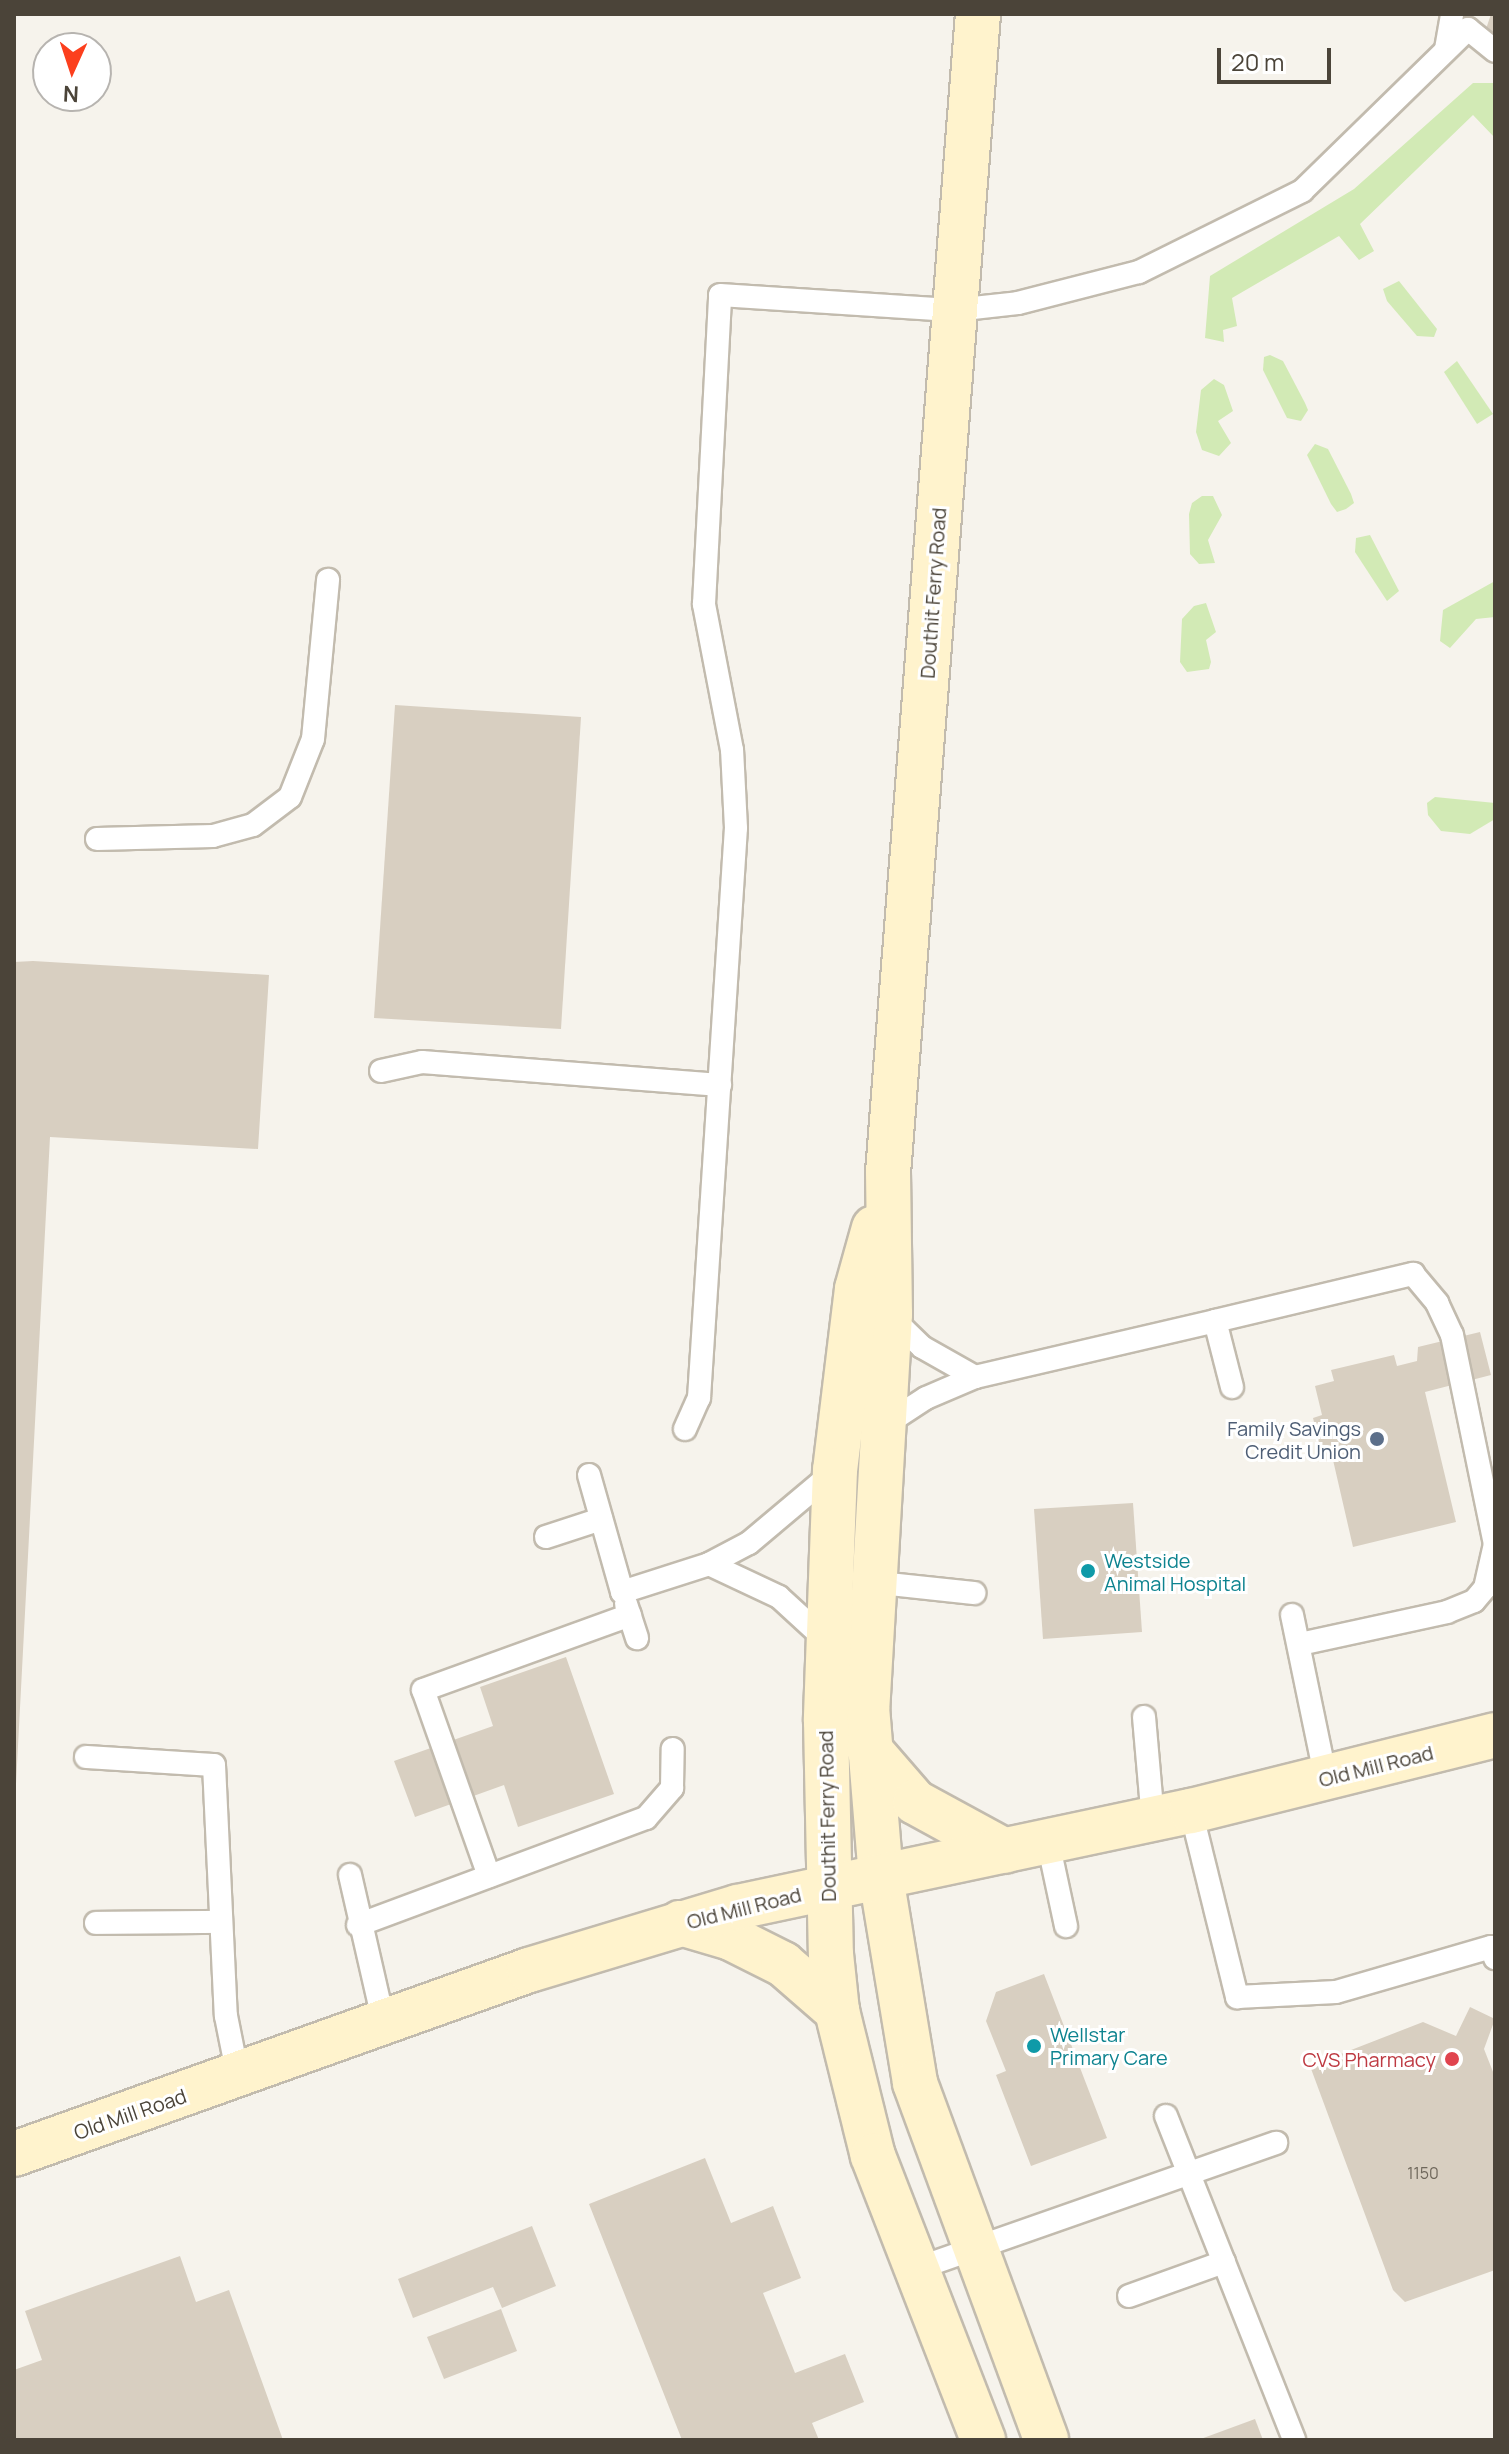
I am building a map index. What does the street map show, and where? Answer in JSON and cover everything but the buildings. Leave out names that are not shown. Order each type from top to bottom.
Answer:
[{"type":"street","name":"Douthit Ferry Road","points":[[978,14],[888,1172],[890,1314],[871,1582],[869,1749],[881,1877],[915,2083],[973,2249],[1046,2440]]},
{"type":"street","name":"Douthit Ferry Road","points":[[888,1172],[857,1289],[835,1470],[828,1643],[827,1888],[837,2011],[862,2119],[913,2270],[983,2440]]},
{"type":"street","name":"Old Mill Road","points":[[14,2154],[529,1970],[680,1923],[827,1888],[1172,1816],[1495,1735]]},
{"type":"street","points":[[869,1749],[915,1802],[1005,1851]]},
{"type":"street","points":[[680,1923],[731,1938],[783,1964],[837,2011]]},
{"type":"lane","points":[[1446,49],[1452,14]]},
{"type":"lane","points":[[685,1429],[699,1398],[736,828],[732,750],[704,604],[720,295],[955,310],[1018,303],[1139,272],[1302,191],[1468,29],[1495,51]]},
{"type":"lane","points":[[97,839],[213,836],[253,825],[290,797],[313,739],[328,580]]},
{"type":"lane","points":[[381,1071],[422,1062],[720,1085]]},
{"type":"lane","points":[[880,1429],[926,1398],[975,1377],[1413,1274],[1437,1303],[1452,1335],[1495,1558],[1485,1588],[1474,1601],[1447,1612],[1300,1644]]},
{"type":"lane","points":[[890,1314],[922,1347],[975,1377]]},
{"type":"lane","points":[[1215,1321],[1232,1387]]},
{"type":"lane","points":[[622,1592],[709,1564],[760,1534],[835,1470]]},
{"type":"lane","points":[[589,1475],[637,1638]]},
{"type":"lane","points":[[546,1537],[601,1519]]},
{"type":"lane","points":[[709,1564],[779,1597],[828,1643]]},
{"type":"lane","points":[[871,1582],[974,1593]]},
{"type":"lane","points":[[489,1876],[423,1690],[630,1615]]},
{"type":"lane","points":[[1292,1615],[1326,1779]]},
{"type":"lane","points":[[1144,1717],[1172,1816],[1237,1997],[1336,1992],[1491,1947],[1495,1958]]},
{"type":"lane","points":[[358,1925],[646,1818],[672,1788],[673,1749]]},
{"type":"lane","points":[[86,1757],[214,1765],[226,2016],[238,2076]]},
{"type":"lane","points":[[1048,1842],[1066,1926]]},
{"type":"lane","points":[[350,1875],[358,1925],[384,2023]]},
{"type":"lane","points":[[96,1923],[221,1922]]},
{"type":"lane","points":[[1166,2116],[1294,2440]]},
{"type":"lane","points":[[913,2270],[1276,2143]]},
{"type":"lane","points":[[1129,2296],[1224,2262]]},
{"type":"green space","points":[[1473,83],[1495,83],[1495,138],[1473,115],[1360,224],[1374,251],[1359,260],[1339,236],[1232,298],[1237,326],[1223,330],[1224,342],[1205,338],[1210,276],[1354,189]]},
{"type":"green space","points":[[1399,281],[1437,329],[1434,337],[1417,336],[1387,301],[1383,289]]},
{"type":"green space","points":[[1270,355],[1283,361],[1305,403],[1308,410],[1301,421],[1287,418],[1263,370],[1264,357]]},
{"type":"green space","points":[[1457,361],[1493,414],[1477,424],[1444,372]]},
{"type":"green space","points":[[1214,379],[1224,385],[1233,411],[1218,421],[1231,443],[1219,456],[1202,450],[1196,432],[1201,390]]},
{"type":"green space","points":[[1315,444],[1328,449],[1351,494],[1354,503],[1346,509],[1337,512],[1331,504],[1307,455]]},
{"type":"green space","points":[[1202,496],[1213,496],[1222,515],[1208,540],[1215,563],[1199,564],[1190,554],[1189,514],[1192,503]]},
{"type":"green space","points":[[1370,535],[1399,591],[1387,601],[1355,552],[1356,538]]},
{"type":"green space","points":[[1495,581],[1495,617],[1476,619],[1450,648],[1440,641],[1443,610]]},
{"type":"green space","points":[[1206,603],[1216,632],[1206,640],[1211,662],[1209,669],[1187,672],[1180,662],[1182,619],[1194,606]]},
{"type":"green space","points":[[1435,797],[1495,803],[1495,819],[1470,834],[1441,831],[1428,815],[1427,803]]},
{"type":"place","name":"Family Savings Credit Union","points":[[1377,1439]]},
{"type":"place","name":"Westside Animal Hospital","points":[[1088,1571]]},
{"type":"place","name":"Wellstar Primary Care","points":[[1034,2046]]},
{"type":"place","name":"CVS Pharmacy","points":[[1452,2059]]}]
